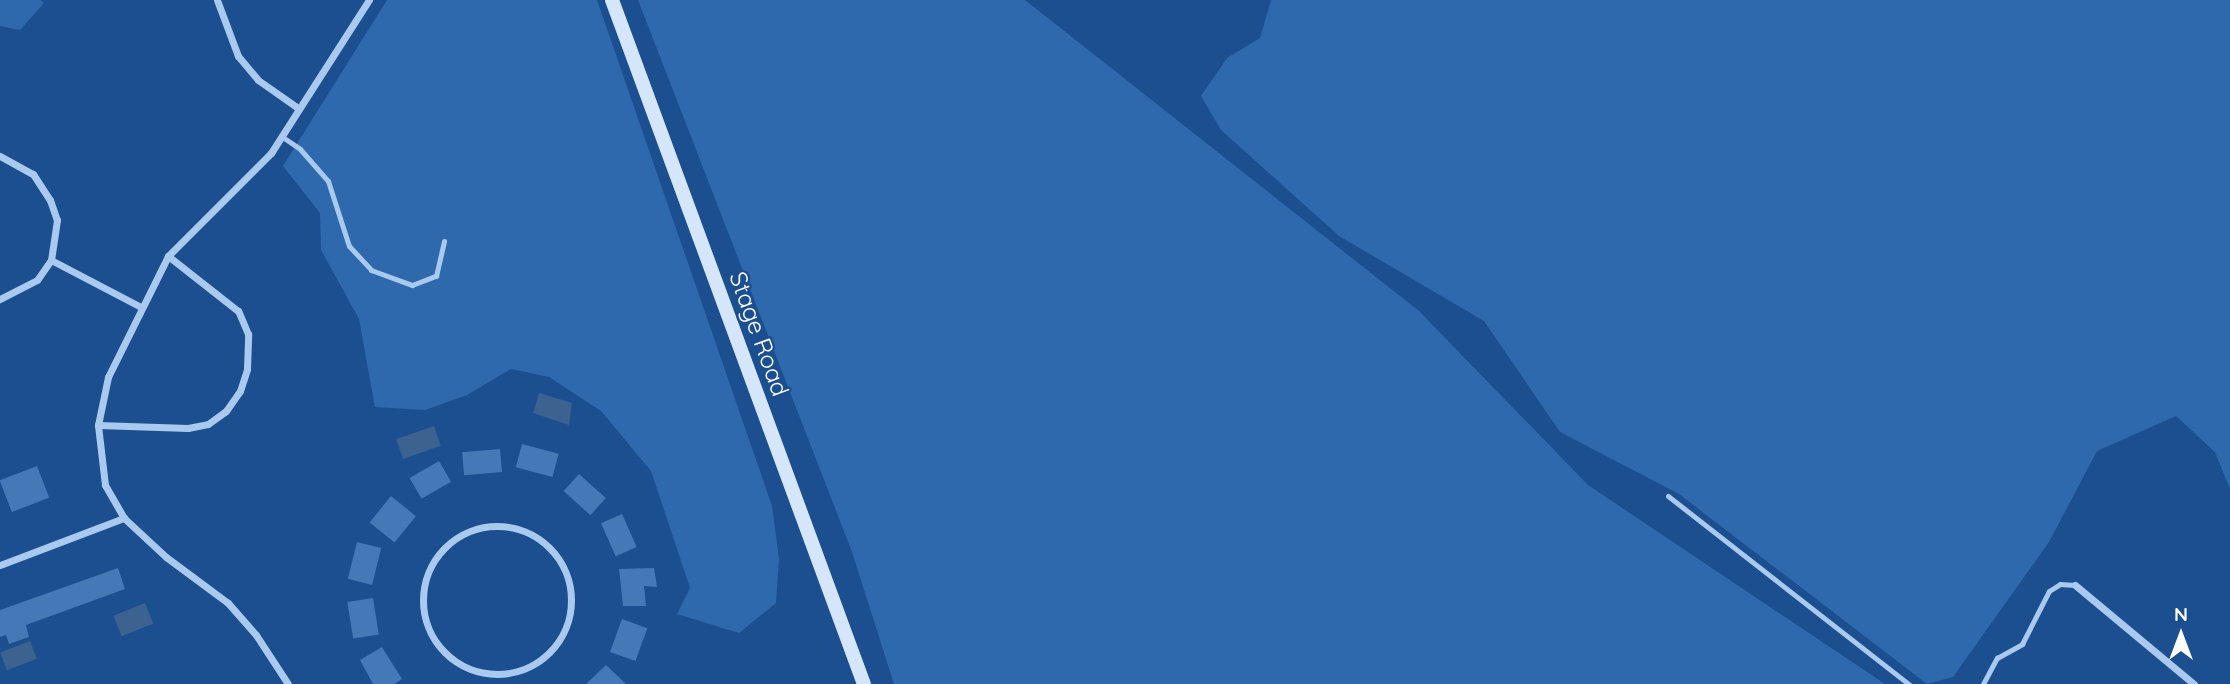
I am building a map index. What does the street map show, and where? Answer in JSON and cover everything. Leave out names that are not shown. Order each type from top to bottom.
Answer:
[{"type":"street","points":[[217,0],[238,56],[258,80],[298,108]]},
{"type":"street","points":[[288,684],[256,635],[228,603],[166,557],[124,518],[105,485],[98,425],[108,377],[168,256],[190,229],[250,177],[281,136],[369,0]]},
{"type":"street","name":"Stage Road","points":[[612,0],[864,684]]},
{"type":"street","points":[[0,156],[33,174],[50,200],[57,220],[51,260],[37,280],[0,299]]},
{"type":"street","points":[[98,425],[188,428],[208,424],[226,411],[240,391],[247,369],[248,334],[238,311],[168,256]]},
{"type":"street","points":[[51,260],[141,307]]},
{"type":"street","points":[[0,565],[124,518]]},
{"type":"street","points":[[506,526],[526,531],[548,545],[567,576],[567,626],[559,644],[521,674],[493,673],[457,663],[435,642],[428,627],[423,608],[430,562],[461,534],[506,526]]},
{"type":"street","points":[[2075,585],[2194,684]]},
{"type":"street","points":[[521,674],[524,684]]},
{"type":"lane","points":[[281,136],[300,149],[328,181],[349,246],[370,270],[412,285],[436,276],[444,241]]},
{"type":"lane","points":[[1668,496],[1909,684]]},
{"type":"lane","points":[[1983,684],[1997,658],[2022,644],[2049,591],[2060,584],[2075,585]]},
{"type":"shaded area","points":[[0,0],[40,0],[44,3],[20,30],[0,26]]},
{"type":"shaded area","points":[[387,0],[597,0],[772,506],[779,559],[776,603],[739,633],[677,614],[690,588],[651,471],[601,411],[549,377],[511,369],[467,395],[425,410],[375,407],[359,319],[321,250],[320,213],[283,166]]},
{"type":"shaded area","points":[[638,0],[1025,0],[1419,311],[1588,485],[1885,684],[894,684],[852,552]]},
{"type":"shaded area","points":[[1271,0],[2230,0],[2230,489],[2215,452],[2176,416],[2097,451],[2049,542],[1953,677],[1927,684],[1679,494],[1560,432],[1484,321],[1339,236],[1221,130],[1201,96],[1227,58],[1260,38]]},
{"type":"shaded area","points":[[539,393],[572,403],[569,425],[533,413]]},
{"type":"shaded area","points":[[434,426],[441,446],[403,459],[396,439]]},
{"type":"shaded area","points":[[145,603],[153,623],[122,636],[113,616]]},
{"type":"shaded area","points":[[30,641],[37,659],[7,670],[0,652]]},
{"type":"building","points":[[522,444],[559,454],[552,477],[516,467]]},
{"type":"building","points":[[500,449],[502,472],[464,475],[462,452]]},
{"type":"building","points":[[439,461],[451,482],[422,499],[410,478]]},
{"type":"building","points":[[37,466],[49,498],[12,512],[0,480]]},
{"type":"building","points":[[579,474],[606,498],[590,515],[564,491]]},
{"type":"building","points":[[391,496],[416,516],[394,543],[370,522]]},
{"type":"building","points":[[622,514],[637,547],[616,556],[601,523]]},
{"type":"building","points":[[357,542],[381,548],[372,585],[348,579]]},
{"type":"building","points":[[118,568],[125,589],[26,625],[29,637],[9,644],[6,635],[0,637],[0,610]]},
{"type":"building","points":[[654,568],[657,587],[644,586],[646,606],[623,606],[619,569]]},
{"type":"building","points":[[373,598],[379,635],[353,639],[347,602]]},
{"type":"building","points":[[622,619],[647,628],[635,661],[610,652]]},
{"type":"building","points":[[382,647],[402,679],[394,684],[373,684],[360,660]]},
{"type":"building","points":[[606,665],[626,684],[586,684]]}]
